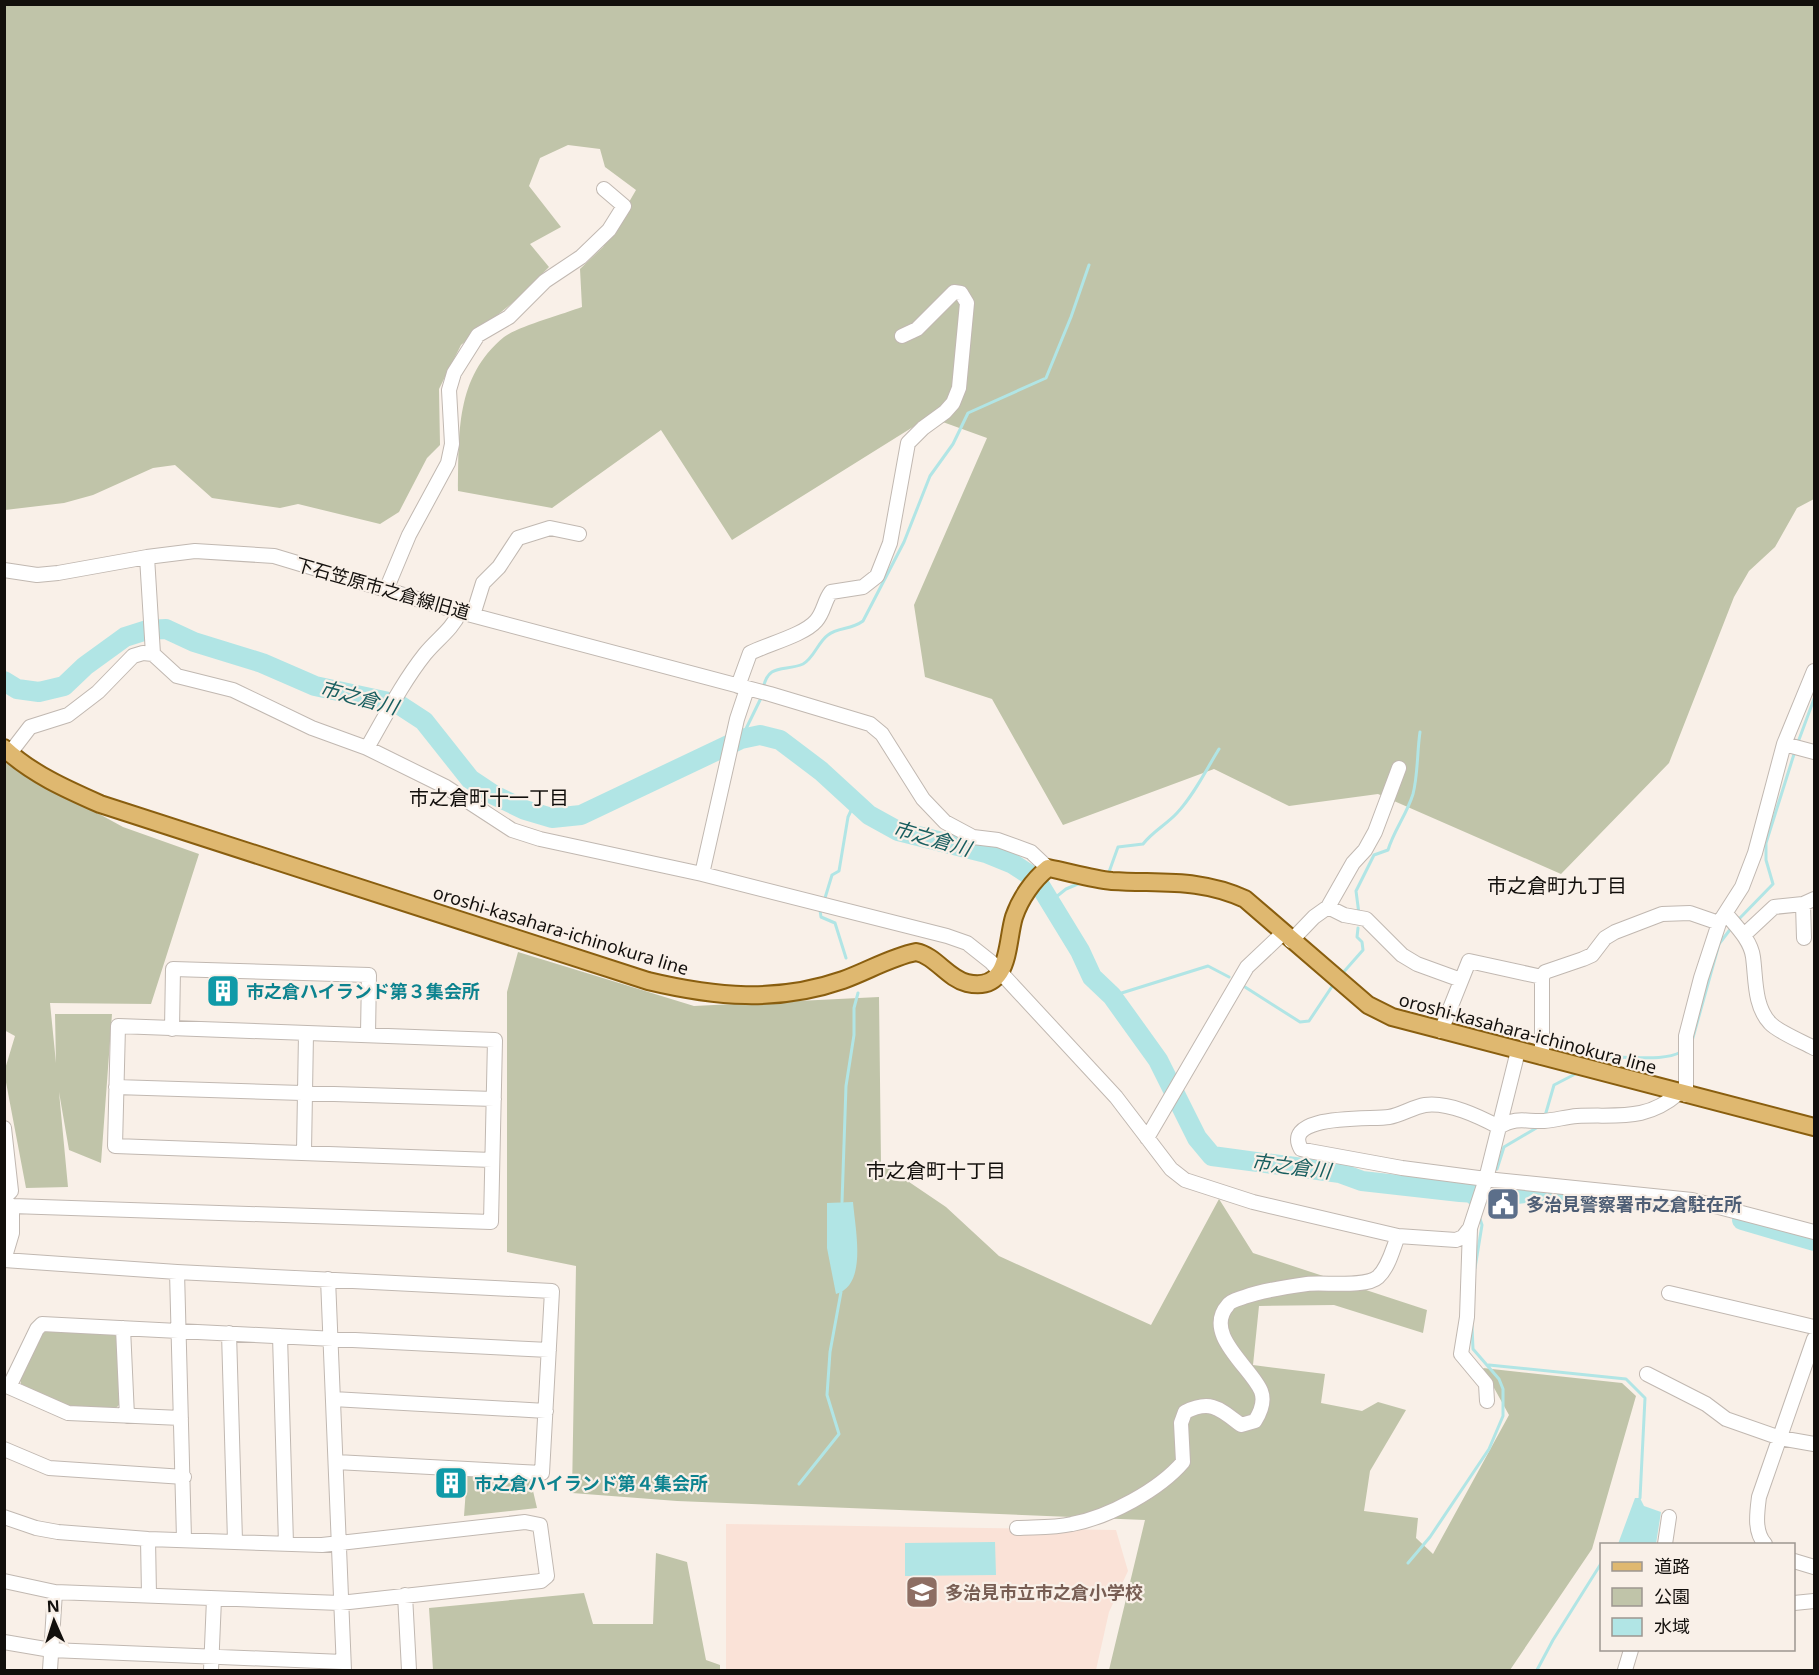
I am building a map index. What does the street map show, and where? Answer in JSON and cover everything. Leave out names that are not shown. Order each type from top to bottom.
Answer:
[{"type":"main road","name":"oroshi-kasahara-ichinokura line","points":[[7,751],[64,789],[100,804],[648,981],[690,991],[729,996],[804,990],[842,980],[916,952],[932,960],[950,975],[965,982],[978,984],[991,980],[1000,972]]},
{"type":"main road","name":"oroshi-kasahara-ichinokura line","points":[[1046,870],[1105,879],[1190,882],[1226,890],[1262,911],[1286,937],[1373,1009],[1392,1017],[1815,1127]]},
{"type":"main road","points":[[1000,972],[1010,950],[1013,920],[1023,897],[1046,870]]},
{"type":"street","points":[[386,590],[409,535],[448,463],[452,444],[449,390],[454,373],[478,335],[509,317],[545,281],[581,257],[609,230],[624,206],[604,189]]},
{"type":"street","points":[[702,874],[737,719],[747,689],[750,653],[810,627],[822,613],[825,599],[831,592],[863,587],[877,576],[890,543],[908,443],[923,428],[945,412],[953,403],[959,388],[967,303],[961,293],[954,292],[917,329],[902,336]]},
{"type":"street","points":[[367,748],[397,695],[427,653],[467,614],[483,583],[499,567],[518,538],[550,528],[579,534]]},
{"type":"street","name":"下石笠原市之倉線旧道","points":[[4,570],[37,575],[58,573],[195,551],[274,556],[467,614],[747,689]]},
{"type":"street","points":[[147,557],[153,651],[177,676],[233,690],[312,728],[367,748],[446,786],[512,830],[540,839],[702,874],[968,943],[1000,972],[1116,1097],[1171,1169],[1185,1180],[1201,1186],[1252,1202],[1398,1236],[1456,1240],[1463,1237],[1472,1222],[1486,1179],[1518,1051]]},
{"type":"street","points":[[7,751],[30,727],[68,716],[98,692],[128,660],[153,651]]},
{"type":"street","points":[[1499,1127],[1509,1121],[1526,1119],[1545,1121],[1577,1116],[1634,1115],[1657,1109],[1683,1094],[1687,1056],[1686,1036],[1723,919],[1742,887],[1755,852],[1784,744],[1815,671]]},
{"type":"street","points":[[747,689],[870,724],[882,734],[923,799],[945,822],[973,837],[998,840],[1031,852],[1046,870]]},
{"type":"street","points":[[1784,744],[1810,750]]},
{"type":"street","points":[[1147,1138],[1246,967],[1328,907],[1375,832],[1399,768]]},
{"type":"street","points":[[1744,935],[1774,907],[1809,901],[1804,938]]},
{"type":"street","points":[[1328,907],[1353,918],[1366,919],[1402,955],[1417,964],[1461,980]]},
{"type":"street","points":[[1542,977],[1552,969],[1592,955],[1605,938],[1615,932],[1662,914],[1689,913],[1723,919],[1744,935],[1753,957],[1752,971],[1759,1003],[1770,1024],[1815,1048]]},
{"type":"street","points":[[1441,1031],[1469,961],[1542,977]]},
{"type":"street","points":[[172,1029],[173,969],[369,975],[368,1034]]},
{"type":"street","points":[[1542,977],[1542,1057]]},
{"type":"street","points":[[7,1202],[491,1222],[495,1040],[118,1026],[115,1146],[304,1151],[492,1160]]},
{"type":"street","points":[[304,1151],[306,1034]]},
{"type":"street","points":[[116,1088],[494,1099]]},
{"type":"street","points":[[1499,1127],[1476,1114],[1425,1105],[1390,1117],[1306,1126],[1299,1133],[1297,1143],[1301,1149],[1309,1151],[1402,1168],[1692,1200],[1815,1232]]},
{"type":"street","points":[[5,1130],[11,1191],[7,1202],[12,1233],[4,1260],[177,1272],[552,1291],[542,1473],[336,1462]]},
{"type":"street","points":[[1472,1222],[1467,1317],[1461,1354],[1486,1384],[1487,1401]]},
{"type":"street","points":[[1017,1528],[1073,1524],[1122,1506],[1151,1490],[1173,1474],[1183,1462],[1181,1423],[1185,1412],[1200,1405],[1216,1406],[1241,1425],[1256,1421],[1262,1411],[1262,1392],[1230,1352],[1221,1315],[1229,1303],[1259,1292],[1308,1284],[1364,1282],[1378,1278],[1398,1236]]},
{"type":"street","points":[[177,1272],[184,1539]]},
{"type":"street","points":[[4,1642],[51,1650],[212,1664],[343,1666],[328,1279]]},
{"type":"street","points":[[1669,1293],[1815,1327]]},
{"type":"street","points":[[181,1418],[68,1413],[7,1391],[37,1329],[42,1324],[549,1350]]},
{"type":"street","points":[[123,1328],[127,1416]]},
{"type":"street","points":[[229,1333],[235,1541]]},
{"type":"street","points":[[280,1336],[286,1544]]},
{"type":"street","points":[[1763,1543],[1760,1539],[1757,1522],[1759,1497],[1815,1339]]},
{"type":"street","points":[[1647,1374],[1706,1404],[1726,1419],[1780,1438],[1815,1444]]},
{"type":"street","points":[[333,1399],[546,1411]]},
{"type":"street","points":[[4,1449],[49,1468],[184,1477]]},
{"type":"street","points":[[4,1517],[36,1528],[58,1532],[148,1539],[286,1544],[338,1544],[525,1522],[540,1525],[547,1576],[541,1581],[340,1603],[55,1592],[4,1581]]},
{"type":"street","points":[[1665,1543],[1669,1517]]},
{"type":"street","points":[[148,1539],[149,1595]]},
{"type":"street","points":[[1795,1561],[1815,1567]]},
{"type":"street","points":[[50,1671],[55,1592]]},
{"type":"street","points":[[405,1595],[409,1671]]},
{"type":"street","points":[[212,1664],[214,1599]]},
{"type":"street","points":[[1795,1603],[1815,1601]]},
{"type":"street","points":[[1625,1671],[1631,1651]]},
{"type":"shaded area","name":"多治見市立市之倉小学校","points":[[726,1524],[1116,1530],[1128,1571],[1109,1612],[1096,1670],[726,1670]]},
{"type":"green space","points":[[4,5],[1814,5],[1814,499],[1797,508],[1775,547],[1749,571],[1734,597],[1669,763],[1561,874],[1378,794],[1289,806],[1214,769],[1063,825],[992,699],[925,677],[914,605],[987,438],[929,417],[732,540],[661,430],[552,508],[458,491],[460,428],[468,388],[476,370],[488,353],[510,333],[582,307],[580,269],[603,247],[636,190],[605,167],[600,149],[568,145],[540,158],[529,186],[561,227],[530,244],[549,267],[517,299],[461,345],[439,389],[440,445],[427,458],[399,512],[380,524],[298,504],[280,508],[212,498],[175,465],[153,468],[93,495],[64,503],[5,510]]},
{"type":"green space","points":[[4,762],[123,827],[199,854],[151,1004],[50,1003],[56,1063],[55,1014],[112,1014],[101,1163],[69,1150],[59,1092],[68,1187],[26,1188],[5,1077],[5,1069],[15,1036],[4,1030]]},
{"type":"green space","points":[[518,952],[694,1006],[879,997],[881,1163],[946,1207],[999,1256],[1151,1325],[1219,1199],[1253,1253],[1427,1310],[1423,1333],[1334,1305],[1259,1306],[1253,1365],[1325,1374],[1321,1403],[1362,1411],[1378,1402],[1406,1410],[1370,1471],[1364,1511],[1418,1518],[1416,1538],[1433,1554],[1509,1415],[1483,1368],[1622,1383],[1636,1396],[1592,1549],[1510,1670],[1109,1670],[1145,1520],[677,1501],[572,1493],[576,1266],[507,1252],[507,992]]},
{"type":"green space","points":[[51,1329],[112,1332],[118,1338],[119,1405],[114,1410],[63,1405],[21,1384],[20,1378],[41,1334]]},
{"type":"green space","points":[[467,1475],[530,1478],[537,1508],[464,1516]]},
{"type":"green space","points":[[656,1553],[687,1562],[706,1660],[720,1665],[720,1670],[433,1670],[429,1608],[584,1593],[593,1624],[653,1624]]},
{"type":"water","points":[[853,1202],[857,1241],[856,1268],[846,1289],[836,1294],[827,1248],[827,1203]]},
{"type":"water","points":[[1635,1498],[1640,1498],[1644,1506],[1661,1512],[1656,1543],[1618,1543]]},
{"type":"water","points":[[995,1542],[996,1575],[905,1576],[905,1543]]},
{"type":"waterway","points":[[763,689],[765,681],[773,671],[803,664],[828,635],[863,621],[904,542],[930,476],[953,444],[968,413],[1046,378],[1089,265]]},
{"type":"waterway","name":"市之倉川","points":[[4,681],[17,689],[39,692],[64,686],[85,666],[125,637],[147,630],[166,629],[194,642],[262,663],[315,686],[398,704],[424,721],[470,779],[494,795],[525,810],[552,818],[581,815],[741,739],[760,735],[780,740],[821,771],[869,815],[898,831],[986,853],[1013,864],[1036,879],[1080,951],[1092,977],[1112,996],[1158,1060],[1197,1138],[1212,1156],[1340,1173],[1362,1181],[1460,1192],[1508,1195],[1541,1191],[1646,1201]]},
{"type":"waterway","points":[[741,739],[762,696]]},
{"type":"waterway","points":[[1797,745],[1814,699]]},
{"type":"waterway","points":[[1359,914],[1356,891],[1374,855],[1388,850],[1413,794],[1420,732]]},
{"type":"waterway","points":[[1106,873],[1109,872],[1118,847],[1143,844],[1177,813],[1219,749]]},
{"type":"waterway","points":[[1738,920],[1773,884],[1766,860],[1766,843],[1795,751]]},
{"type":"waterway","points":[[825,898],[832,875],[839,871],[848,817],[855,802]]},
{"type":"waterway","points":[[1051,901],[1066,889],[1080,883]]},
{"type":"waterway","points":[[820,910],[821,917],[835,923],[846,958]]},
{"type":"waterway","points":[[1692,1041],[1719,944],[1732,927]]},
{"type":"waterway","points":[[1341,975],[1363,950],[1362,942],[1357,937],[1358,928]]},
{"type":"waterway","points":[[1112,996],[1208,966],[1229,977]]},
{"type":"waterway","points":[[1245,987],[1300,1022],[1309,1021],[1333,985]]},
{"type":"waterway","points":[[842,1202],[846,1086],[854,1035],[854,1008],[858,993]]},
{"type":"waterway","points":[[1591,1063],[1599,1059],[1671,1056],[1681,1052]]},
{"type":"waterway","points":[[1545,1116],[1554,1085],[1581,1071]]},
{"type":"waterway","points":[[1497,1169],[1504,1147],[1538,1127]]},
{"type":"waterway","points":[[1493,1192],[1494,1188]]},
{"type":"waterway","points":[[1460,1192],[1472,1205]]},
{"type":"waterway","points":[[1475,1268],[1482,1225],[1479,1216]]},
{"type":"waterway","name":"市之倉川","points":[[1742,1220],[1814,1241]]},
{"type":"waterway","points":[[799,1484],[839,1434],[827,1395],[830,1352],[841,1292]]},
{"type":"waterway","points":[[1408,1563],[1430,1537],[1489,1449],[1503,1416],[1503,1389],[1499,1379],[1473,1349],[1472,1326]]},
{"type":"waterway","points":[[1489,1365],[1626,1379],[1645,1398],[1640,1498]]},
{"type":"waterway","points":[[1537,1670],[1600,1565]]},
{"type":"place","name":"市之倉ハイランド第３集会所","points":[[223,991]]},
{"type":"place","name":"多治見警察署市之倉駐在所","points":[[1503,1204]]},
{"type":"place","name":"市之倉ハイランド第４集会所","points":[[451,1483]]},
{"type":"place","name":"多治見市立市之倉小学校","points":[[922,1592]]},
{"type":"district","name":"市之倉町十一丁目","points":[[489,797]]},
{"type":"district","name":"市之倉町九丁目","points":[[1557,885]]},
{"type":"district","name":"市之倉町十丁目","points":[[936,1170]]}]
